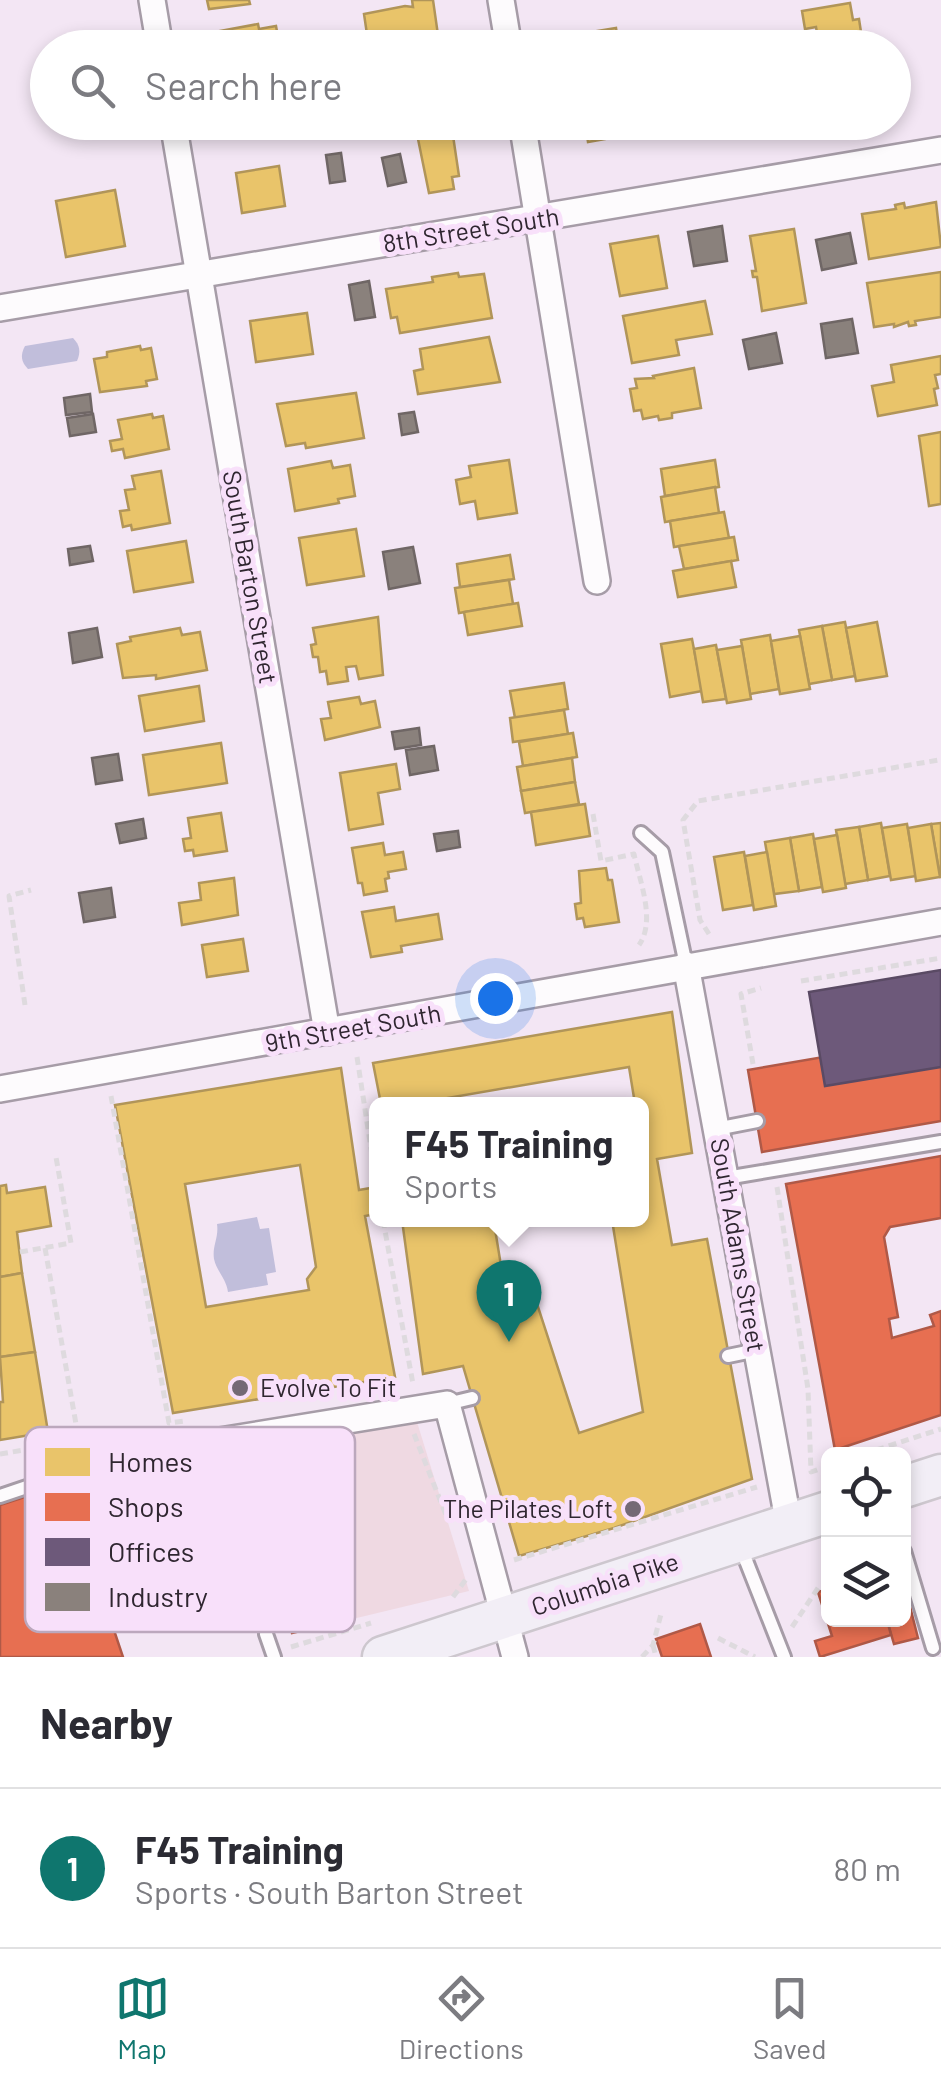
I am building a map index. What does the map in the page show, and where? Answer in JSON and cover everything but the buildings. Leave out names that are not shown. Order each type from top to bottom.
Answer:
[{"type":"main road","points":[[911,1485],[941,1475]]},
{"type":"main road","name":"Columbia Pike","points":[[382,1638],[502,1617],[821,1514]]},
{"type":"street","points":[[152,0],[157,30]]},
{"type":"street","points":[[501,0],[506,30]]},
{"type":"street","name":"South Barton Street","points":[[175,140],[327,1032]]},
{"type":"street","points":[[525,140],[597,580]]},
{"type":"street","name":"8th Street South","points":[[0,308],[941,150]]},
{"type":"street","name":"9th Street South","points":[[0,1088],[941,922]]},
{"type":"street","name":"South Adams Street","points":[[686,965],[789,1525]]},
{"type":"street","points":[[238,1427],[447,1404],[515,1657]]},
{"type":"lane","points":[[642,833],[662,852],[686,965]]},
{"type":"lane","points":[[716,1129],[757,1121]]},
{"type":"lane","points":[[726,1178],[941,1142]]},
{"type":"lane","points":[[728,1356],[758,1350]]},
{"type":"lane","points":[[447,1404],[472,1398]]},
{"type":"lane","points":[[0,1496],[25,1488]]},
{"type":"lane","points":[[738,1541],[782,1653]]},
{"type":"lane","points":[[911,1574],[933,1648]]},
{"type":"lane","points":[[266,1634],[273,1655]]},
{"type":"path","points":[[710,934],[700,920],[683,820],[698,802],[939,760]]},
{"type":"path","points":[[593,814],[601,861],[634,854],[648,923],[639,945]]},
{"type":"path","points":[[26,1004],[9,896],[31,890]]},
{"type":"path","points":[[800,981],[941,958]]},
{"type":"path","points":[[753,1064],[741,994],[761,988]]},
{"type":"path","points":[[356,1057],[369,1138]]},
{"type":"path","points":[[111,1096],[169,1423],[180,1427]]},
{"type":"path","points":[[20,1252],[71,1243],[56,1156]]},
{"type":"path","points":[[777,1184],[808,1389],[810,1472],[821,1468]]},
{"type":"path","points":[[385,1227],[418,1436],[449,1523]]},
{"type":"path","points":[[45,1248],[77,1427]]},
{"type":"path","points":[[412,1407],[430,1383]]},
{"type":"path","points":[[886,1447],[941,1429]]},
{"type":"path","points":[[0,1454],[25,1450]]},
{"type":"path","points":[[524,1571],[508,1562],[762,1485]]},
{"type":"path","points":[[453,1598],[468,1575]]},
{"type":"path","points":[[782,1653],[818,1588]]},
{"type":"path","points":[[642,1657],[652,1645],[661,1614]]},
{"type":"path","points":[[273,1655],[382,1638]]},
{"type":"path","points":[[718,1638],[755,1657]]},
{"type":"path","points":[[652,1645],[656,1657]]},
{"type":"shaded area","points":[[73,338],[79,349],[77,361],[28,369],[24,364],[25,346]]},
{"type":"shaded area","points":[[257,1217],[260,1229],[269,1228],[276,1272],[266,1274],[268,1285],[228,1292],[214,1259],[217,1224]]},
{"type":"shaded area","points":[[417,1422],[469,1591],[355,1618],[355,1431]]},
{"type":"place","name":"F45 Training","points":[[509,1342]]},
{"type":"place","name":"Evolve To Fit","points":[[240,1388]]},
{"type":"place","name":"The Pilates Loft","points":[[633,1509]]}]
